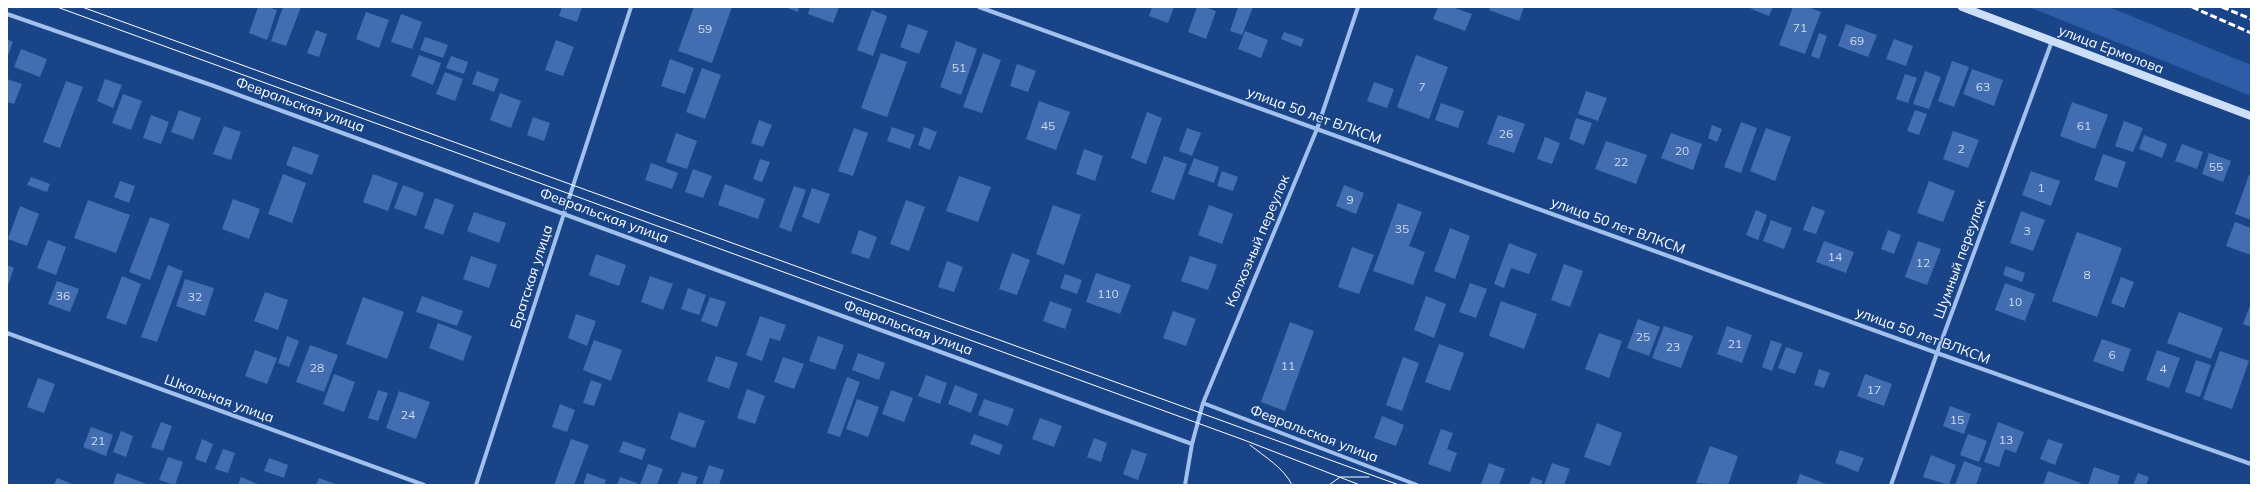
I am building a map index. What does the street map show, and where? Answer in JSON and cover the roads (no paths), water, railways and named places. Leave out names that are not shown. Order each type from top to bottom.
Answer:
[{"type":"street","name":"Братская улица","points":[[476,485],[631,7]]},
{"type":"street","name":"улица 50 лет ВЛКСМ","points":[[979,7],[1937,353],[2251,464]]},
{"type":"street","name":"Колхозный переулок","points":[[1185,485],[1192,444],[1203,403],[1317,129],[1358,7]]},
{"type":"street","name":"улица Ермолова","points":[[1962,7],[2251,116]]},
{"type":"street","name":"Февральская улица","points":[[7,14],[214,86],[1192,444]]},
{"type":"street","name":"Шумный переулок","points":[[1892,485],[1937,353],[2052,41]]},
{"type":"street","name":"Школьная улица","points":[[7,333],[424,485]]},
{"type":"street","name":"Февральская улица","points":[[1203,403],[1417,485]]},
{"type":"tram line","points":[[57,7],[1244,440],[1360,485]]},
{"type":"tram line","points":[[82,7],[1399,485]]},
{"type":"tram line","points":[[1250,445],[1279,468],[1289,479],[1292,485]]},
{"type":"tram line","points":[[1329,485],[1340,477],[1369,477]]},
{"type":"railway","points":[[2192,7],[2251,33]]},
{"type":"railway","points":[[2222,7],[2251,19]]}]
